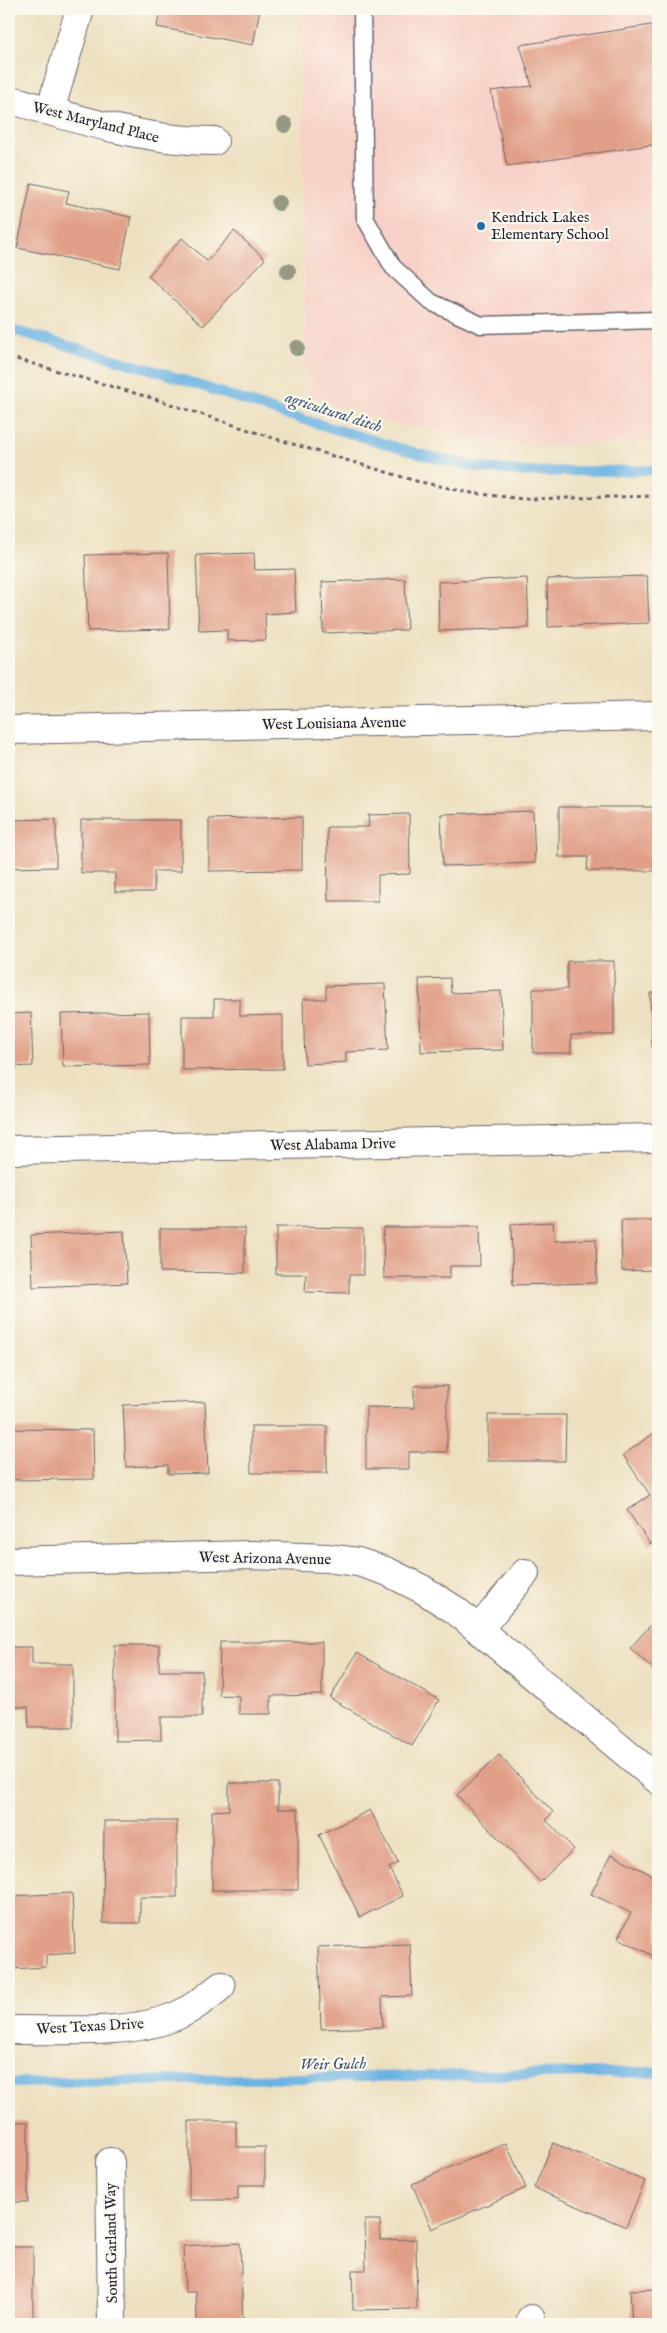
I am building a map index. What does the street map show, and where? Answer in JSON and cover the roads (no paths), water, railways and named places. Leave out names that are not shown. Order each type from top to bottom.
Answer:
[{"type":"street","points":[[50,111],[80,9]]},
{"type":"street","name":"West Maryland Place","points":[[9,99],[161,139],[214,141]]},
{"type":"street","name":"West Louisiana Avenue","points":[[9,730],[658,716]]},
{"type":"street","name":"West Alabama Drive","points":[[9,1150],[658,1138]]},
{"type":"street","name":"West Arizona Avenue","points":[[9,1561],[252,1555],[327,1558],[358,1562],[386,1571],[422,1589],[479,1628],[658,1780]]},
{"type":"street","points":[[479,1628],[525,1574]]},
{"type":"street","name":"West Texas Drive","points":[[9,2030],[139,2026],[176,2016],[221,1986]]},
{"type":"street","name":"South Garland Way","points":[[110,2162],[112,2324]]},
{"type":"lane","points":[[362,9],[365,218],[393,267],[431,302],[481,325],[658,320]]},
{"type":"waterway","name":"agricultural ditch","points":[[9,329],[163,373],[281,413],[423,455],[476,467],[525,472],[658,470]]},
{"type":"waterway","name":"Weir Gulch","points":[[9,2083],[658,2072]]},
{"type":"place","name":"Kendrick Lakes Elementary School","points":[[481,226]]}]
